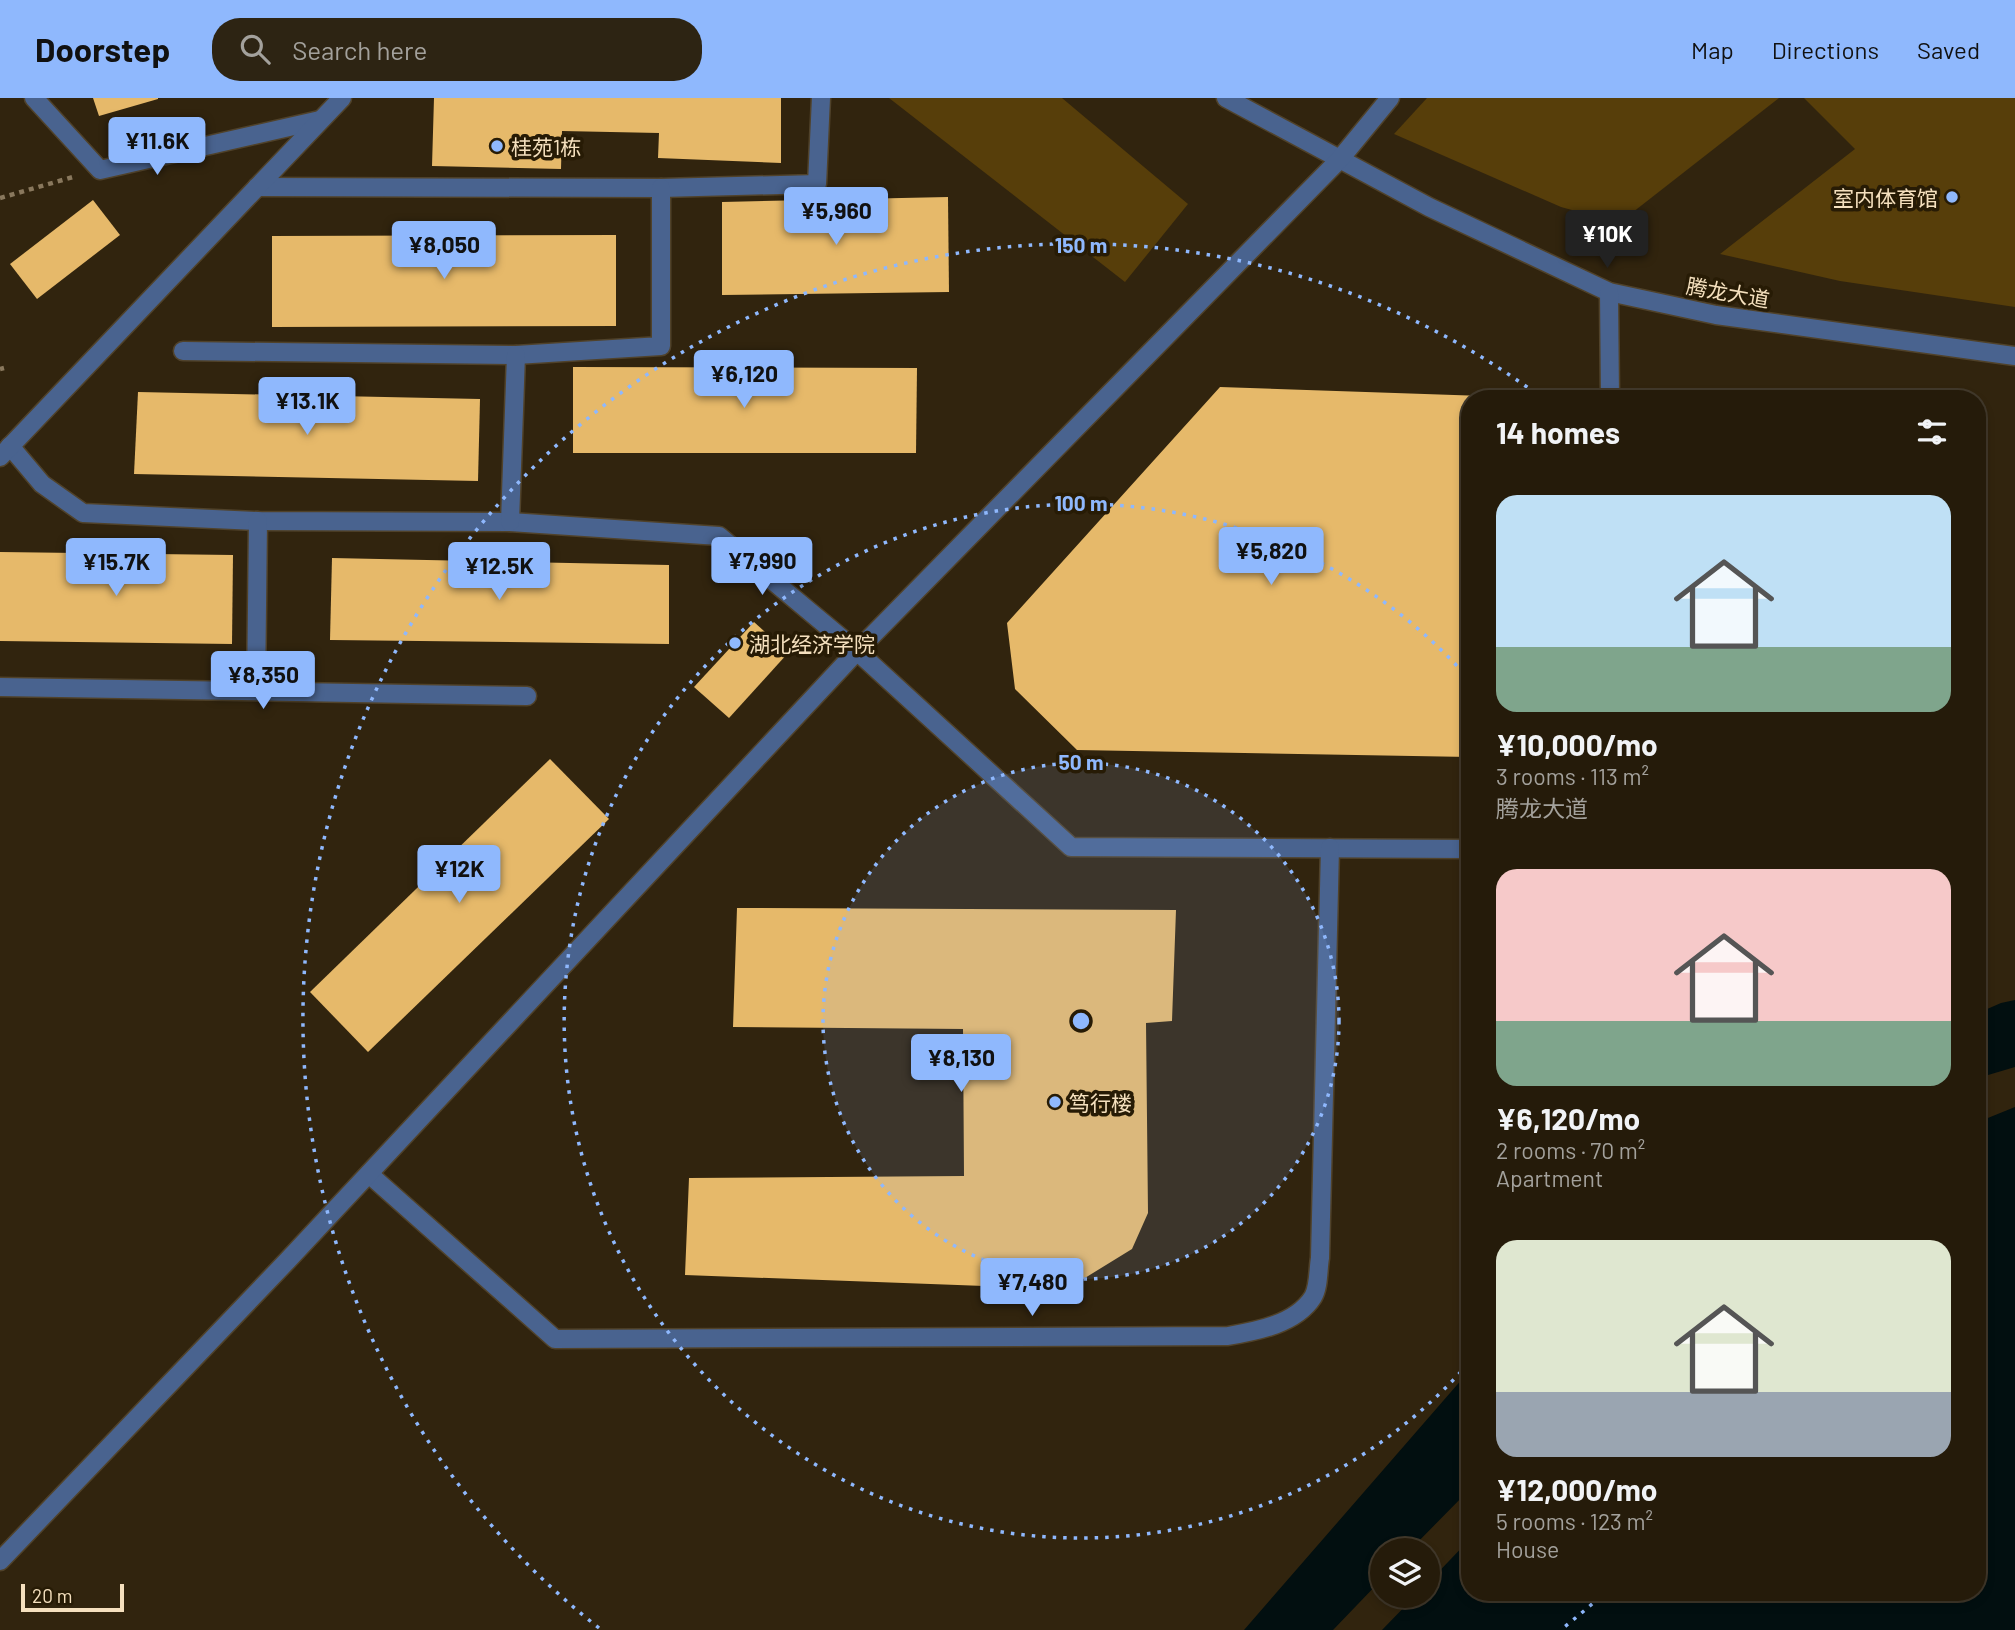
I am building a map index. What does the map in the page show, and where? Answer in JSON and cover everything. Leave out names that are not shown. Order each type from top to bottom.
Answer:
[{"type":"street","points":[[34,98],[100,170],[320,120]]},
{"type":"street","points":[[342,98],[5,452],[83,513],[258,521],[510,522],[719,536],[858,651],[1071,847],[1461,849]]},
{"type":"street","points":[[257,187],[662,188],[817,184],[821,98]]},
{"type":"street","name":"腾龙大道","points":[[1226,98],[1429,207],[1609,292],[1716,315],[2015,356]]},
{"type":"street","points":[[0,1561],[369,1174],[858,651],[1340,159],[1390,98]]},
{"type":"street","points":[[183,351],[516,355],[662,346],[662,188]]},
{"type":"street","points":[[1609,292],[1610,390]]},
{"type":"street","points":[[510,522],[516,355]]},
{"type":"street","points":[[256,691],[258,521]]},
{"type":"street","points":[[0,687],[527,696]]},
{"type":"street","points":[[369,1174],[555,1339],[1228,1336],[1264,1330],[1294,1314],[1314,1296],[1320,1258],[1330,848]]},
{"type":"path","points":[[0,198],[100,170]]},
{"type":"shaded area","points":[[889,98],[1062,98],[1188,204],[1125,282]]},
{"type":"shaded area","points":[[1427,98],[1779,98],[1619,223],[1561,207],[1394,134]]},
{"type":"shaded area","points":[[1804,98],[2015,98],[2015,307],[1840,281],[1720,254],[1855,149]]},
{"type":"shaded area","points":[[2015,1000],[2015,1067],[1986,1076],[1986,1010]]},
{"type":"shaded area","points":[[2015,1107],[2015,1630],[1382,1630],[1403,1608],[1440,1608],[1440,1570],[1461,1548],[1461,1601],[1986,1601],[1986,1119]]},
{"type":"shaded area","points":[[1461,1380],[1461,1498],[1422,1538],[1370,1538],[1370,1591],[1333,1630],[1244,1630]]},
{"type":"building","points":[[93,98],[158,98],[158,99],[99,116]]},
{"type":"building","name":"桂苑1栋","points":[[434,98],[781,98],[781,163],[658,158],[659,133],[562,131],[561,169],[432,166]]},
{"type":"building","points":[[948,197],[949,292],[722,295],[722,202]]},
{"type":"building","points":[[93,200],[120,235],[37,299],[10,264]]},
{"type":"building","points":[[616,235],[616,326],[272,327],[272,236]]},
{"type":"building","points":[[573,367],[917,368],[916,453],[573,453]]},
{"type":"building","points":[[1220,387],[1461,395],[1461,757],[1077,750],[1015,689],[1007,623]]},
{"type":"building","points":[[138,392],[480,399],[478,481],[134,474]]},
{"type":"building","points":[[0,552],[233,555],[232,644],[0,641]]},
{"type":"building","points":[[332,558],[669,565],[669,644],[330,640]]},
{"type":"building","points":[[754,622],[788,653],[729,718],[694,687]]},
{"type":"building","points":[[550,759],[609,819],[368,1052],[310,992]]},
{"type":"building","name":"笃行楼","points":[[737,908],[1176,910],[1172,1021],[1146,1023],[1148,1213],[1132,1249],[1067,1289],[685,1275],[689,1178],[964,1176],[963,1029],[733,1027]]},
{"type":"place","name":"桂苑1栋","points":[[497,146]]},
{"type":"place","name":"室内体育馆","points":[[1952,197]]},
{"type":"place","name":"湖北经济学院","points":[[735,643]]},
{"type":"place","name":"笃行楼","points":[[1055,1102]]}]
